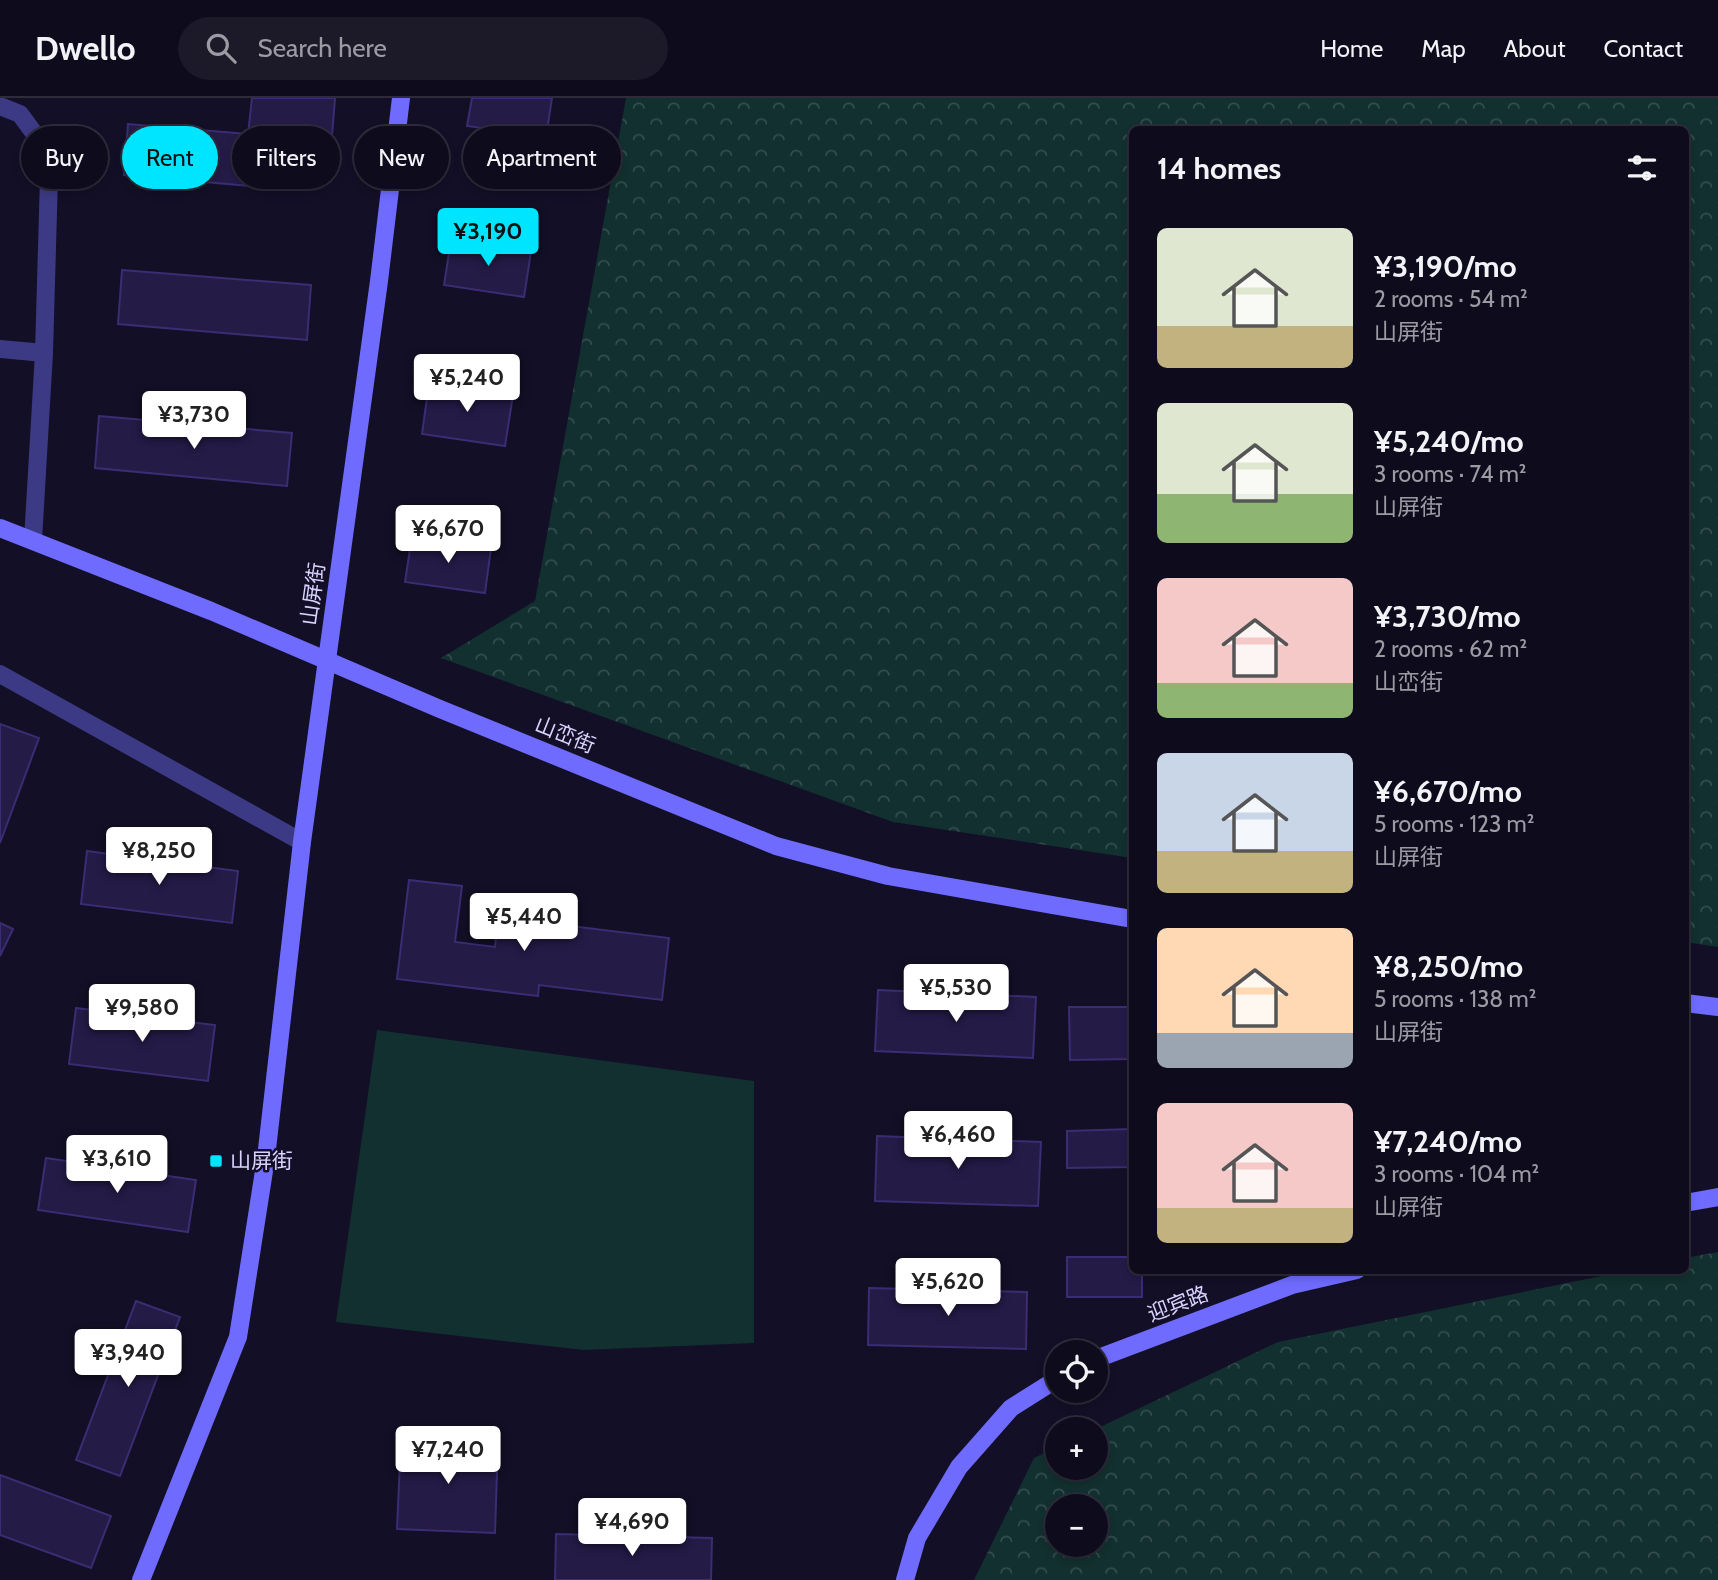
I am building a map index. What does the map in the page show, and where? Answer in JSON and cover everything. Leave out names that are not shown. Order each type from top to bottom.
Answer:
[{"type":"street","name":"山屏街","points":[[141,1580],[238,1337],[266,1158],[302,842],[377,295],[401,98]]},
{"type":"street","points":[[0,106],[20,114],[42,144],[49,177],[44,353],[33,540]]},
{"type":"street","points":[[0,349],[44,353]]},
{"type":"street","name":"山峦街","points":[[0,528],[211,611],[440,709],[776,846],[888,876],[1129,918]]},
{"type":"street","points":[[0,674],[302,842]]},
{"type":"street","points":[[1689,1003],[1718,1007]]},
{"type":"street","points":[[1689,1202],[1718,1197]]},
{"type":"street","name":"迎宾路","points":[[1108,1354],[1292,1285],[1340,1274]]},
{"type":"street","points":[[905,1580],[917,1538],[959,1467],[1011,1408],[1045,1387]]},
{"type":"green space","points":[[626,98],[1718,98],[1718,947],[1689,943],[1689,126],[1129,126],[1129,858],[893,822],[441,658],[535,601],[610,189],[621,189],[621,126]]},
{"type":"green space","points":[[377,1030],[754,1081],[754,1343],[584,1350],[336,1322]]},
{"type":"green space","points":[[1718,1252],[1718,1580],[974,1580],[1034,1458],[1045,1453],[1045,1480],[1108,1480],[1108,1423],[1278,1342],[1611,1274],[1689,1274],[1689,1257]]},
{"type":"building","points":[[252,98],[335,98],[333,126],[249,126]]},
{"type":"building","points":[[472,98],[552,98],[548,126],[467,126]]},
{"type":"building","points":[[218,132],[232,133],[232,184],[218,183]]},
{"type":"building","points":[[451,240],[531,252],[524,297],[444,285]]},
{"type":"building","points":[[122,270],[311,285],[307,340],[118,324]]},
{"type":"building","points":[[429,383],[513,395],[505,446],[422,434]]},
{"type":"building","points":[[99,416],[292,433],[287,486],[95,468]]},
{"type":"building","points":[[412,536],[491,548],[485,593],[405,582]]},
{"type":"building","points":[[0,724],[39,738],[0,843]]},
{"type":"building","points":[[87,851],[238,871],[232,923],[81,904]]},
{"type":"building","points":[[409,880],[462,886],[455,942],[495,947],[498,917],[669,938],[662,1000],[539,985],[538,996],[397,979]]},
{"type":"building","points":[[0,923],[13,929],[0,956]]},
{"type":"building","points":[[878,990],[1036,997],[1033,1058],[875,1051]]},
{"type":"building","points":[[1069,1007],[1129,1007],[1129,1059],[1070,1060]]},
{"type":"building","points":[[76,1008],[215,1025],[208,1081],[69,1064]]},
{"type":"building","points":[[1129,1129],[1129,1167],[1067,1168],[1067,1131]]},
{"type":"building","points":[[877,1136],[1041,1142],[1038,1206],[875,1201]]},
{"type":"building","points":[[46,1158],[196,1180],[188,1232],[38,1210]]},
{"type":"building","points":[[1067,1257],[1129,1257],[1129,1274],[1142,1274],[1142,1297],[1067,1297]]},
{"type":"building","points":[[869,1288],[1027,1292],[1026,1349],[868,1345]]},
{"type":"building","points":[[136,1301],[180,1317],[120,1476],[76,1460]]},
{"type":"building","points":[[401,1438],[498,1442],[495,1533],[397,1529]]},
{"type":"building","points":[[0,1475],[111,1516],[91,1568],[0,1535]]},
{"type":"building","points":[[556,1534],[712,1538],[711,1580],[555,1580]]},
{"type":"place","name":"山屏街","points":[[216,1161]]}]
